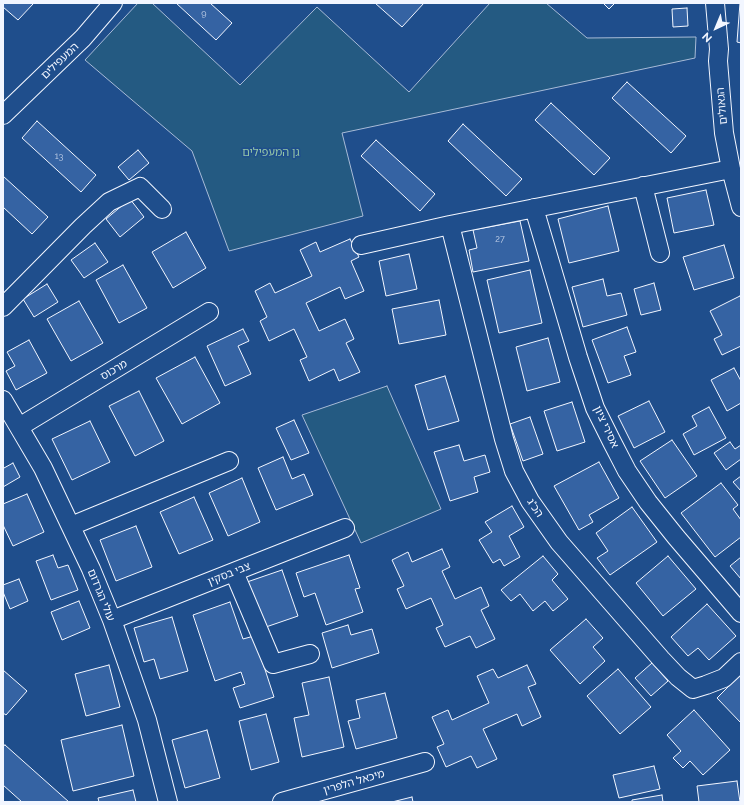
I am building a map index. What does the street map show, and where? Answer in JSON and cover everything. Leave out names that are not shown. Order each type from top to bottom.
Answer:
[{"type":"street","name":"המעפילים","points":[[3,115],[84,38],[113,3]]},
{"type":"street","name":"הגאולים","points":[[715,3],[724,133],[731,169],[741,207]]},
{"type":"street","points":[[361,245],[450,225],[731,169]]},
{"type":"street","points":[[643,186],[660,253]]},
{"type":"street","points":[[3,307],[83,226],[109,202],[140,187],[162,209]]},
{"type":"street","name":"אסירי ציון","points":[[534,208],[578,358],[596,408],[612,442],[627,471],[648,502],[741,613]]},
{"type":"street","name":"הכ\"ג","points":[[450,225],[504,439],[514,471],[530,501],[559,542],[661,659],[693,689],[724,678],[741,662]]},
{"type":"street","name":"מרכוס","points":[[19,427],[209,312]]},
{"type":"street","name":"עולי הגרדום","points":[[3,401],[43,468],[91,569],[112,620],[148,720],[168,802]]},
{"type":"street","points":[[71,526],[229,461]]},
{"type":"street","name":"צבי בסקין","points":[[112,620],[345,528]]},
{"type":"street","points":[[234,572],[273,664],[310,654]]},
{"type":"street","name":"מיכאל הלפרין","points":[[282,802],[425,762]]},
{"type":"green space","name":"גן המעפילים","points":[[138,3],[152,3],[240,85],[317,7],[409,92],[490,3],[546,3],[587,38],[696,37],[695,58],[342,133],[363,216],[229,251],[192,151],[85,60]]},
{"type":"green space","points":[[387,386],[441,509],[361,543],[302,415]]},
{"type":"building","points":[[3,3],[33,4],[18,20],[3,7]]},
{"type":"building","points":[[176,3],[210,3],[232,23],[216,40]]},
{"type":"building","points":[[375,3],[424,3],[402,27]]},
{"type":"building","points":[[603,3],[615,3],[609,9]]},
{"type":"building","points":[[741,3],[741,43],[737,42]]},
{"type":"building","points":[[687,8],[688,26],[673,27],[672,9]]},
{"type":"building","points":[[627,82],[686,136],[671,153],[612,98]]},
{"type":"building","points":[[551,103],[610,158],[594,175],[535,120]]},
{"type":"building","points":[[37,121],[96,175],[81,192],[22,138]]},
{"type":"building","points":[[463,124],[522,179],[506,196],[448,141]]},
{"type":"building","points":[[376,140],[435,194],[420,211],[361,156]]},
{"type":"building","points":[[138,150],[149,163],[129,180],[118,167]]},
{"type":"building","points":[[3,176],[48,217],[32,234],[3,207]]},
{"type":"building","points":[[706,190],[714,225],[674,233],[667,198]]},
{"type":"building","points":[[130,199],[144,217],[120,237],[106,219]]},
{"type":"building","points":[[608,206],[619,251],[569,263],[558,219]]},
{"type":"building","points":[[520,221],[529,261],[473,272],[469,250],[477,248],[473,230]]},
{"type":"building","points":[[186,232],[206,268],[173,288],[152,252]]},
{"type":"building","points":[[350,239],[359,257],[351,261],[364,291],[345,299],[340,287],[306,303],[319,331],[345,319],[354,339],[346,343],[360,372],[339,381],[334,369],[309,381],[300,360],[307,357],[294,329],[269,341],[260,321],[267,317],[255,291],[270,283],[275,293],[312,276],[300,250],[316,242],[320,252]]},
{"type":"building","points":[[95,243],[108,262],[84,278],[71,260]]},
{"type":"building","points":[[724,245],[734,278],[694,290],[683,257]]},
{"type":"building","points":[[409,254],[417,289],[386,296],[379,261]]},
{"type":"building","points":[[123,265],[147,308],[119,323],[96,280]]},
{"type":"building","points":[[530,270],[542,323],[499,333],[487,280]]},
{"type":"building","points":[[603,279],[607,296],[621,293],[627,315],[583,327],[572,287]]},
{"type":"building","points":[[654,283],[661,310],[641,315],[634,289]]},
{"type":"building","points":[[47,284],[58,302],[34,317],[23,299]]},
{"type":"building","points":[[740,296],[741,346],[722,355],[714,339],[722,335],[710,311]]},
{"type":"building","points":[[439,300],[446,335],[399,344],[392,309]]},
{"type":"building","points":[[79,301],[103,343],[71,361],[47,319]]},
{"type":"building","points":[[627,327],[636,352],[624,356],[631,375],[608,383],[592,340]]},
{"type":"building","points":[[243,329],[249,341],[238,346],[251,374],[225,386],[207,346]]},
{"type":"building","points":[[548,338],[560,382],[527,391],[516,347]]},
{"type":"building","points":[[29,340],[47,373],[16,390],[6,371],[15,366],[7,352]]},
{"type":"building","points":[[195,357],[220,403],[182,424],[156,378]]},
{"type":"building","points":[[734,368],[741,381],[741,403],[727,411],[711,380]]},
{"type":"building","points":[[445,376],[459,421],[428,430],[415,385]]},
{"type":"building","points":[[139,391],[164,441],[135,456],[109,406]]},
{"type":"building","points":[[649,401],[665,432],[634,448],[618,416]]},
{"type":"building","points":[[572,402],[585,442],[557,451],[544,411]]},
{"type":"building","points":[[709,407],[726,438],[694,455],[683,434],[697,426],[692,416]]},
{"type":"building","points":[[530,417],[543,454],[523,461],[510,424]]},
{"type":"building","points":[[294,420],[309,453],[291,460],[276,428]]},
{"type":"building","points":[[90,421],[110,462],[72,480],[52,439]]},
{"type":"building","points":[[672,440],[697,476],[665,498],[640,461]]},
{"type":"building","points":[[730,442],[735,449],[741,445],[741,459],[726,470],[714,453]]},
{"type":"building","points":[[459,445],[464,461],[485,455],[490,472],[474,477],[478,492],[450,501],[434,452]]},
{"type":"building","points":[[283,457],[292,479],[304,474],[313,495],[276,510],[258,468]]},
{"type":"building","points":[[599,462],[619,498],[589,515],[593,522],[579,530],[554,486]]},
{"type":"building","points":[[13,463],[20,477],[3,487],[3,466],[4,468]]},
{"type":"building","points":[[741,476],[741,491],[733,482]]},
{"type":"building","points":[[242,478],[260,522],[228,536],[209,493]]},
{"type":"building","points":[[721,483],[738,505],[733,509],[741,520],[741,537],[715,557],[681,513]]},
{"type":"building","points":[[27,494],[44,532],[13,546],[3,525],[3,504]]},
{"type":"building","points":[[194,497],[213,540],[179,554],[160,512]]},
{"type":"building","points":[[512,506],[524,527],[509,536],[520,557],[504,566],[500,559],[493,563],[479,540],[492,532],[485,522]]},
{"type":"building","points":[[632,507],[657,542],[610,575],[597,558],[608,551],[596,533]]},
{"type":"building","points":[[136,526],[152,567],[116,581],[100,540]]},
{"type":"building","points":[[442,549],[450,567],[442,571],[455,599],[481,587],[489,606],[481,610],[495,639],[476,648],[470,636],[445,647],[436,628],[443,625],[431,598],[406,609],[397,589],[404,586],[392,560],[408,552],[412,562]]},
{"type":"building","points":[[53,555],[58,568],[68,565],[78,590],[51,600],[36,561]]},
{"type":"building","points":[[349,555],[360,588],[355,589],[363,612],[326,625],[315,593],[304,597],[296,573]]},
{"type":"building","points":[[543,556],[558,574],[552,580],[568,599],[553,611],[545,601],[533,611],[520,594],[511,601],[501,590]]},
{"type":"building","points":[[668,556],[696,589],[663,616],[636,583]]},
{"type":"building","points":[[741,557],[741,579],[730,566]]},
{"type":"building","points":[[282,570],[298,616],[263,628],[247,582]]},
{"type":"building","points":[[19,579],[28,601],[10,609],[3,592],[3,585]]},
{"type":"building","points":[[79,601],[90,628],[62,640],[51,612]]},
{"type":"building","points":[[230,602],[243,639],[254,636],[274,697],[240,708],[233,688],[245,684],[241,672],[215,681],[193,615]]},
{"type":"building","points":[[707,604],[736,636],[709,660],[698,648],[688,656],[671,637]]},
{"type":"building","points":[[172,617],[188,671],[160,679],[154,659],[144,662],[134,628]]},
{"type":"building","points":[[586,619],[603,638],[593,647],[605,661],[580,684],[550,650]]},
{"type":"building","points":[[348,625],[351,635],[372,629],[379,653],[332,668],[322,633]]},
{"type":"building","points":[[652,663],[668,681],[651,696],[635,678]]},
{"type":"building","points":[[109,665],[120,707],[86,716],[75,674]]},
{"type":"building","points":[[527,665],[536,684],[528,687],[541,717],[522,726],[517,714],[483,729],[497,759],[477,768],[471,756],[446,767],[437,747],[444,744],[432,717],[448,710],[452,720],[489,703],[477,676],[493,669],[498,678]]},
{"type":"building","points":[[618,669],[651,707],[620,734],[587,696]]},
{"type":"building","points":[[3,670],[27,691],[6,715],[3,713]]},
{"type":"building","points":[[741,674],[741,723],[717,698]]},
{"type":"building","points":[[329,677],[344,747],[302,757],[294,718],[309,715],[302,683]]},
{"type":"building","points":[[385,693],[397,738],[356,749],[348,721],[360,718],[356,700]]},
{"type":"building","points":[[694,710],[730,750],[703,775],[690,761],[683,768],[673,758],[681,751],[667,735]]},
{"type":"building","points":[[266,714],[279,762],[251,770],[239,721]]},
{"type":"building","points":[[122,725],[134,776],[73,791],[61,740]]},
{"type":"building","points":[[207,730],[220,778],[185,788],[172,740]]},
{"type":"building","points":[[5,745],[69,802],[22,802],[3,785],[3,746]]},
{"type":"building","points":[[654,766],[660,789],[619,798],[613,775]]},
{"type":"building","points":[[737,781],[740,802],[699,802],[697,786]]},
{"type":"building","points":[[133,790],[136,802],[99,802],[98,798]]},
{"type":"building","points":[[662,795],[663,802],[632,802],[632,800]]},
{"type":"building","points":[[412,797],[413,802],[392,802]]}]
